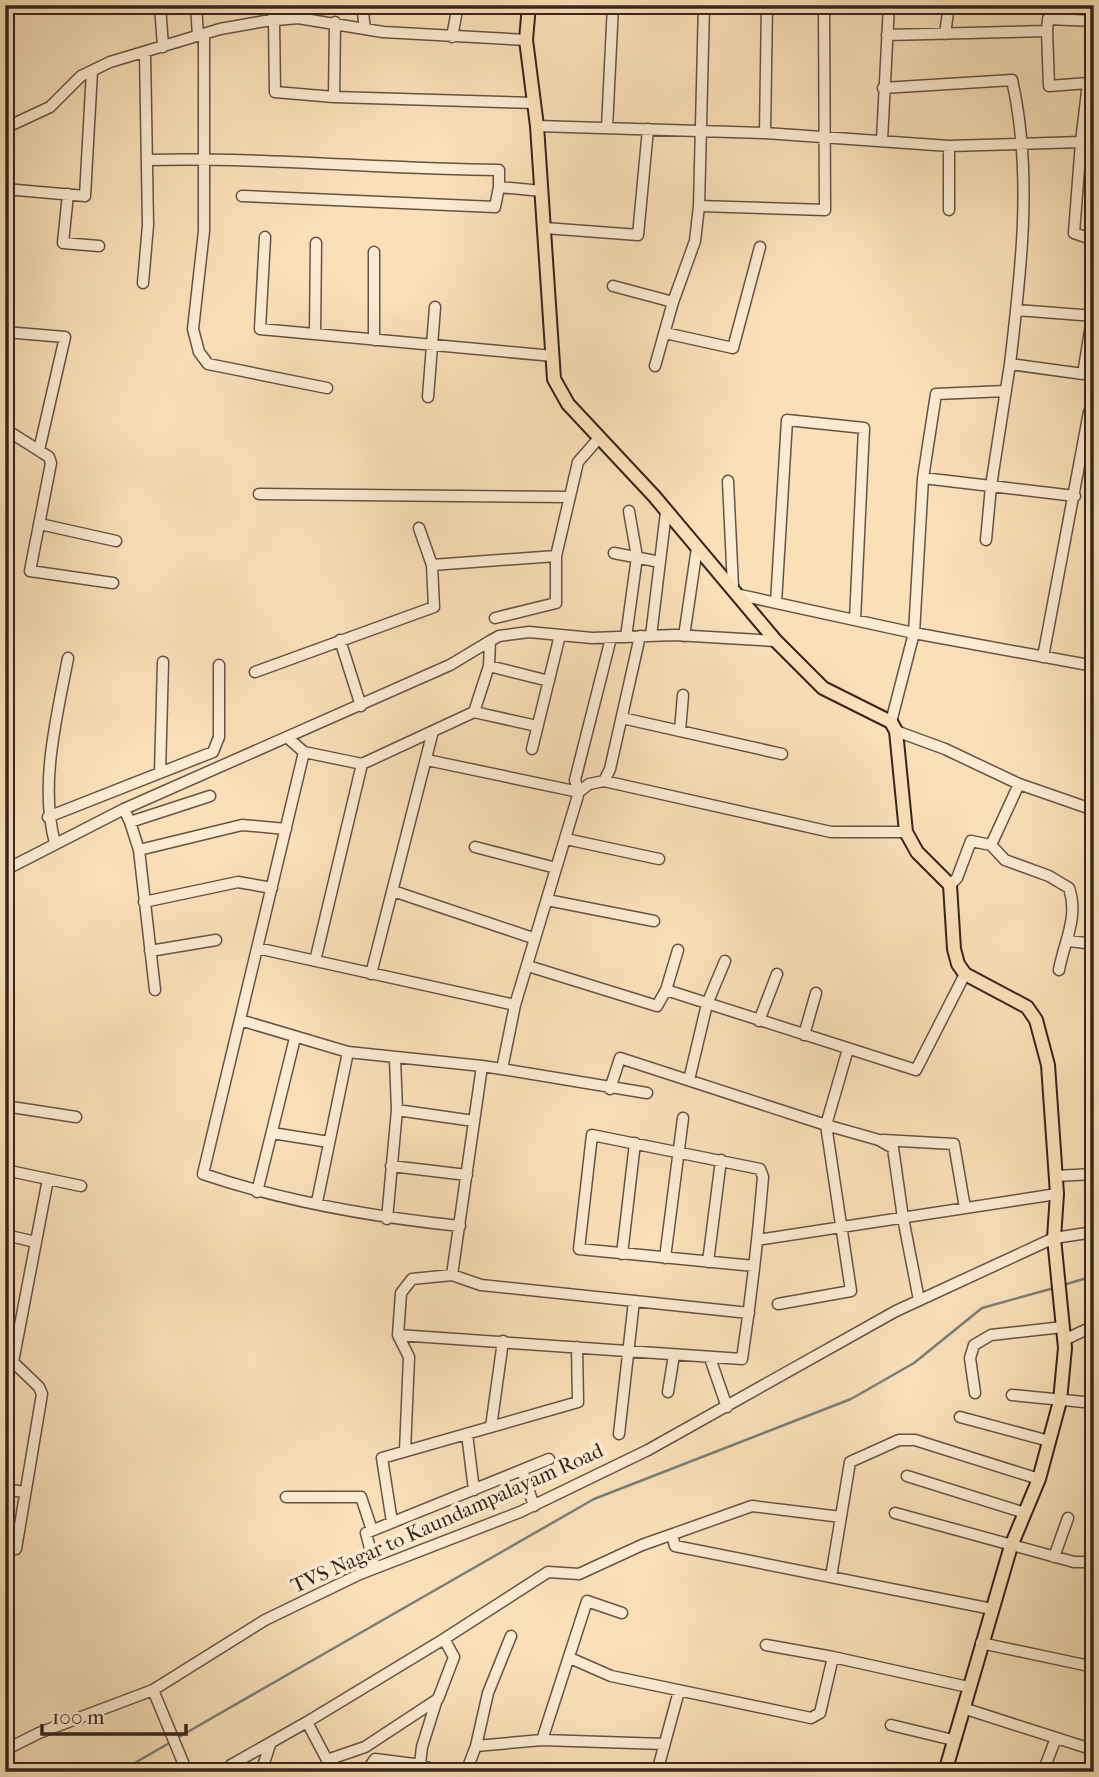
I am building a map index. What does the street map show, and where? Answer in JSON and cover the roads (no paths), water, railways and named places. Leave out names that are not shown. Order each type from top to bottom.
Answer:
[{"type":"main road","points":[[529,5],[526,40],[537,126],[554,379],[568,404],[736,591],[776,641],[823,688],[893,727],[906,832],[917,852],[950,885],[954,949],[965,974],[1027,1007],[1036,1020],[1048,1065],[1056,1194],[1054,1238],[1063,1327],[1060,1401],[1038,1479],[1011,1546],[944,1772]]},
{"type":"street","points":[[160,5],[163,47]]},
{"type":"street","points":[[196,5],[201,36],[204,231],[193,329],[199,352],[208,364],[327,388]]},
{"type":"street","points":[[274,5],[275,92],[334,97],[535,103]]},
{"type":"street","points":[[362,5],[365,29]]},
{"type":"street","points":[[452,37],[458,5]]},
{"type":"street","points":[[607,128],[613,5]]},
{"type":"street","points":[[655,366],[673,302],[695,241],[703,131],[704,5]]},
{"type":"street","points":[[765,133],[766,5]]},
{"type":"street","points":[[699,205],[825,210],[824,5]]},
{"type":"street","points":[[882,140],[889,5]]},
{"type":"street","points":[[945,34],[949,5]]},
{"type":"street","points":[[5,128],[50,107],[81,76],[110,62],[201,36],[273,21],[298,18],[365,29],[526,40]]},
{"type":"street","points":[[1094,21],[1048,19],[1047,31],[1049,86],[1091,83],[1082,142],[1074,233],[1094,240]]},
{"type":"street","points":[[334,97],[335,22]]},
{"type":"street","points":[[887,35],[1047,31]]},
{"type":"street","points":[[143,283],[148,225],[145,52]]},
{"type":"street","points":[[5,189],[85,196],[92,71]]},
{"type":"street","points":[[883,88],[1012,80],[1020,112],[1021,265],[986,540]]},
{"type":"street","points":[[537,126],[765,133],[949,146],[1022,146],[1094,141]]},
{"type":"street","points":[[545,228],[638,235],[648,129]]},
{"type":"street","points":[[949,146],[949,210]]},
{"type":"street","points":[[147,160],[203,158],[422,169],[499,170],[495,206],[242,196]]},
{"type":"street","points":[[499,187],[542,191]]},
{"type":"street","points":[[68,194],[62,243],[99,246]]},
{"type":"street","points":[[265,237],[260,329],[553,356]]},
{"type":"street","points":[[315,334],[316,243]]},
{"type":"street","points":[[664,333],[733,348],[760,247]]},
{"type":"street","points":[[374,252],[374,340]]},
{"type":"street","points":[[613,286],[673,302]]},
{"type":"street","points":[[428,397],[435,307]]},
{"type":"street","points":[[1010,364],[1088,375],[1093,313],[1017,310]]},
{"type":"street","points":[[5,332],[65,337],[39,450]]},
{"type":"street","points":[[1006,391],[984,389],[936,394],[923,478],[914,633],[893,727],[1019,785],[1091,809],[1094,789]]},
{"type":"street","points":[[1043,657],[1075,496],[1088,412]]},
{"type":"street","points":[[776,603],[787,420],[864,428],[855,620]]},
{"type":"street","points":[[5,429],[49,457],[51,463],[30,571],[113,583]]},
{"type":"street","points":[[495,618],[556,603],[556,556],[578,462],[599,438]]},
{"type":"street","points":[[923,478],[1075,496]]},
{"type":"street","points":[[728,481],[736,591],[776,603],[914,633],[1094,666]]},
{"type":"street","points":[[259,494],[570,497]]},
{"type":"street","points":[[626,637],[637,557],[629,511]]},
{"type":"street","points":[[604,781],[610,769],[646,636],[666,512]]},
{"type":"street","points":[[40,524],[116,541]]},
{"type":"street","points":[[255,672],[434,607],[432,565],[419,528]]},
{"type":"street","points":[[684,636],[698,548]]},
{"type":"street","points":[[614,553],[660,562]]},
{"type":"street","points":[[432,565],[556,556]]},
{"type":"street","points":[[5,870],[124,809],[289,739],[450,666],[490,641],[514,633],[611,638],[684,636],[776,641]]},
{"type":"street","points":[[532,749],[560,635]]},
{"type":"street","points":[[502,1069],[515,1005],[528,966],[533,939],[579,792],[575,780],[611,638]]},
{"type":"street","points":[[340,640],[361,706]]},
{"type":"street","points":[[474,712],[489,666],[490,641]]},
{"type":"street","points":[[55,843],[48,817],[55,739],[68,658]]},
{"type":"street","points":[[160,774],[163,662]]},
{"type":"street","points":[[48,817],[200,758],[217,747],[219,665]]},
{"type":"street","points":[[489,666],[549,681]]},
{"type":"street","points":[[680,731],[683,695]]},
{"type":"street","points":[[289,739],[304,752],[362,764],[474,712],[537,726]]},
{"type":"street","points":[[622,718],[782,754]]},
{"type":"street","points":[[371,974],[433,730]]},
{"type":"street","points":[[304,752],[203,1174],[257,1192],[317,1202],[387,1219],[460,1226]]},
{"type":"street","points":[[427,760],[579,792],[589,785],[604,781],[831,832],[906,832]]},
{"type":"street","points":[[315,961],[362,764]]},
{"type":"street","points":[[991,845],[1019,785]]},
{"type":"street","points":[[130,822],[210,796]]},
{"type":"street","points":[[124,809],[139,850],[155,990]]},
{"type":"street","points":[[139,850],[242,825],[286,829]]},
{"type":"street","points":[[566,839],[659,859]]},
{"type":"street","points":[[950,885],[957,878],[971,841],[991,845],[1005,860],[1049,876],[1069,888],[1069,941]]},
{"type":"street","points":[[475,847],[556,868]]},
{"type":"street","points":[[144,902],[238,881],[272,888]]},
{"type":"street","points":[[393,891],[533,939]]},
{"type":"street","points":[[547,900],[654,921]]},
{"type":"street","points":[[150,951],[216,940]]},
{"type":"street","points":[[1059,970],[1064,945],[1069,941],[1094,944]]},
{"type":"street","points":[[257,947],[515,1005]]},
{"type":"street","points":[[528,966],[657,1006],[666,990],[678,950]]},
{"type":"street","points":[[689,1080],[707,1004],[725,961]]},
{"type":"street","points":[[759,1021],[777,974]]},
{"type":"street","points":[[666,990],[916,1070],[965,974]]},
{"type":"street","points":[[804,1035],[816,993]]},
{"type":"street","points":[[240,1020],[348,1052],[482,1066],[647,1093]]},
{"type":"street","points":[[257,1192],[295,1038]]},
{"type":"street","points":[[778,1304],[851,1291],[839,1227],[826,1125],[848,1049]]},
{"type":"street","points":[[317,1202],[348,1052]]},
{"type":"street","points":[[610,1089],[620,1058],[879,1140],[894,1148],[902,1218],[919,1300]]},
{"type":"street","points":[[387,1219],[397,1110],[395,1059]]},
{"type":"street","points":[[452,1275],[482,1066]]},
{"type":"street","points":[[5,1106],[76,1117]]},
{"type":"street","points":[[397,1110],[474,1121]]},
{"type":"street","points":[[665,1258],[683,1118]]},
{"type":"street","points":[[272,1133],[329,1142]]},
{"type":"street","points":[[398,1335],[742,1359],[749,1313],[757,1240],[761,1169],[592,1135],[579,1249],[754,1266]]},
{"type":"street","points":[[879,1140],[954,1144],[965,1208]]},
{"type":"street","points":[[622,1254],[635,1143]]},
{"type":"street","points":[[708,1262],[721,1160]]},
{"type":"street","points":[[391,1166],[467,1175]]},
{"type":"street","points":[[5,1170],[81,1186]]},
{"type":"street","points":[[1055,1176],[1094,1174]]},
{"type":"street","points":[[5,1376],[13,1362],[48,1179]]},
{"type":"street","points":[[757,1240],[1056,1194]]},
{"type":"street","name":"TVS Nagar to Kaundampalayam Road","points":[[5,1750],[39,1733],[153,1690],[265,1620],[374,1568],[534,1506],[648,1450],[919,1300],[1054,1238],[1094,1232]]},
{"type":"street","points":[[5,1235],[36,1242]]},
{"type":"street","points":[[405,1451],[410,1357],[398,1335],[401,1293],[404,1285],[420,1276],[452,1275],[481,1285],[749,1313]]},
{"type":"street","points":[[619,1434],[634,1301]]},
{"type":"street","points":[[975,1393],[970,1358],[974,1345],[990,1335],[1094,1326]]},
{"type":"street","points":[[491,1427],[503,1341]]},
{"type":"street","points":[[392,1522],[382,1458],[578,1402],[577,1347]]},
{"type":"street","points":[[668,1392],[674,1355]]},
{"type":"street","points":[[710,1358],[727,1406]]},
{"type":"street","points":[[13,1362],[39,1387],[42,1394],[16,1549]]},
{"type":"street","points":[[1012,1395],[1094,1403]]},
{"type":"street","points":[[960,1417],[1049,1441]]},
{"type":"street","points":[[467,1434],[474,1490]]},
{"type":"street","points":[[831,1577],[850,1462],[899,1440],[915,1440],[1038,1479]]},
{"type":"street","points":[[374,1568],[366,1533],[550,1459]]},
{"type":"street","points":[[522,1470],[534,1506]]},
{"type":"street","points":[[907,1476],[1025,1513]]},
{"type":"street","points":[[5,1489],[24,1492]]},
{"type":"street","points":[[286,1497],[361,1497],[372,1531]]},
{"type":"street","points":[[226,1772],[231,1765],[270,1745],[548,1573],[579,1574],[672,1535],[752,1506],[841,1517]]},
{"type":"street","points":[[894,1513],[1074,1562],[1094,1562]]},
{"type":"street","points":[[1054,1557],[1068,1518]]},
{"type":"street","points":[[672,1535],[675,1546],[992,1609]]},
{"type":"street","points":[[542,1740],[587,1601],[622,1613]]},
{"type":"street","points":[[466,1772],[476,1746],[488,1693],[511,1636]]},
{"type":"street","points":[[420,1768],[422,1747],[454,1657],[444,1639]]},
{"type":"street","points":[[981,1643],[1094,1667]]},
{"type":"street","points":[[766,1645],[968,1687]]},
{"type":"street","points":[[570,1658],[611,1676],[815,1718],[820,1713],[833,1657]]},
{"type":"street","points":[[153,1690],[187,1772]]},
{"type":"street","points":[[657,1772],[678,1691]]},
{"type":"street","points":[[327,1760],[365,1747],[438,1699]]},
{"type":"street","points":[[962,1707],[1094,1750]]},
{"type":"street","points":[[307,1722],[335,1772]]},
{"type":"street","points":[[891,1726],[954,1740]]},
{"type":"street","points":[[1044,1772],[1056,1738]]},
{"type":"street","points":[[476,1746],[542,1740],[664,1744]]},
{"type":"street","points":[[261,1772],[270,1745]]},
{"type":"street","points":[[366,1772],[375,1759],[438,1772]]},
{"type":"waterway","points":[[1063,1285],[1094,1276]]},
{"type":"waterway","points":[[177,1738],[594,1499],[851,1399],[914,1363],[982,1308],[1054,1288]]},
{"type":"waterway","points":[[119,1772],[171,1742]]}]
